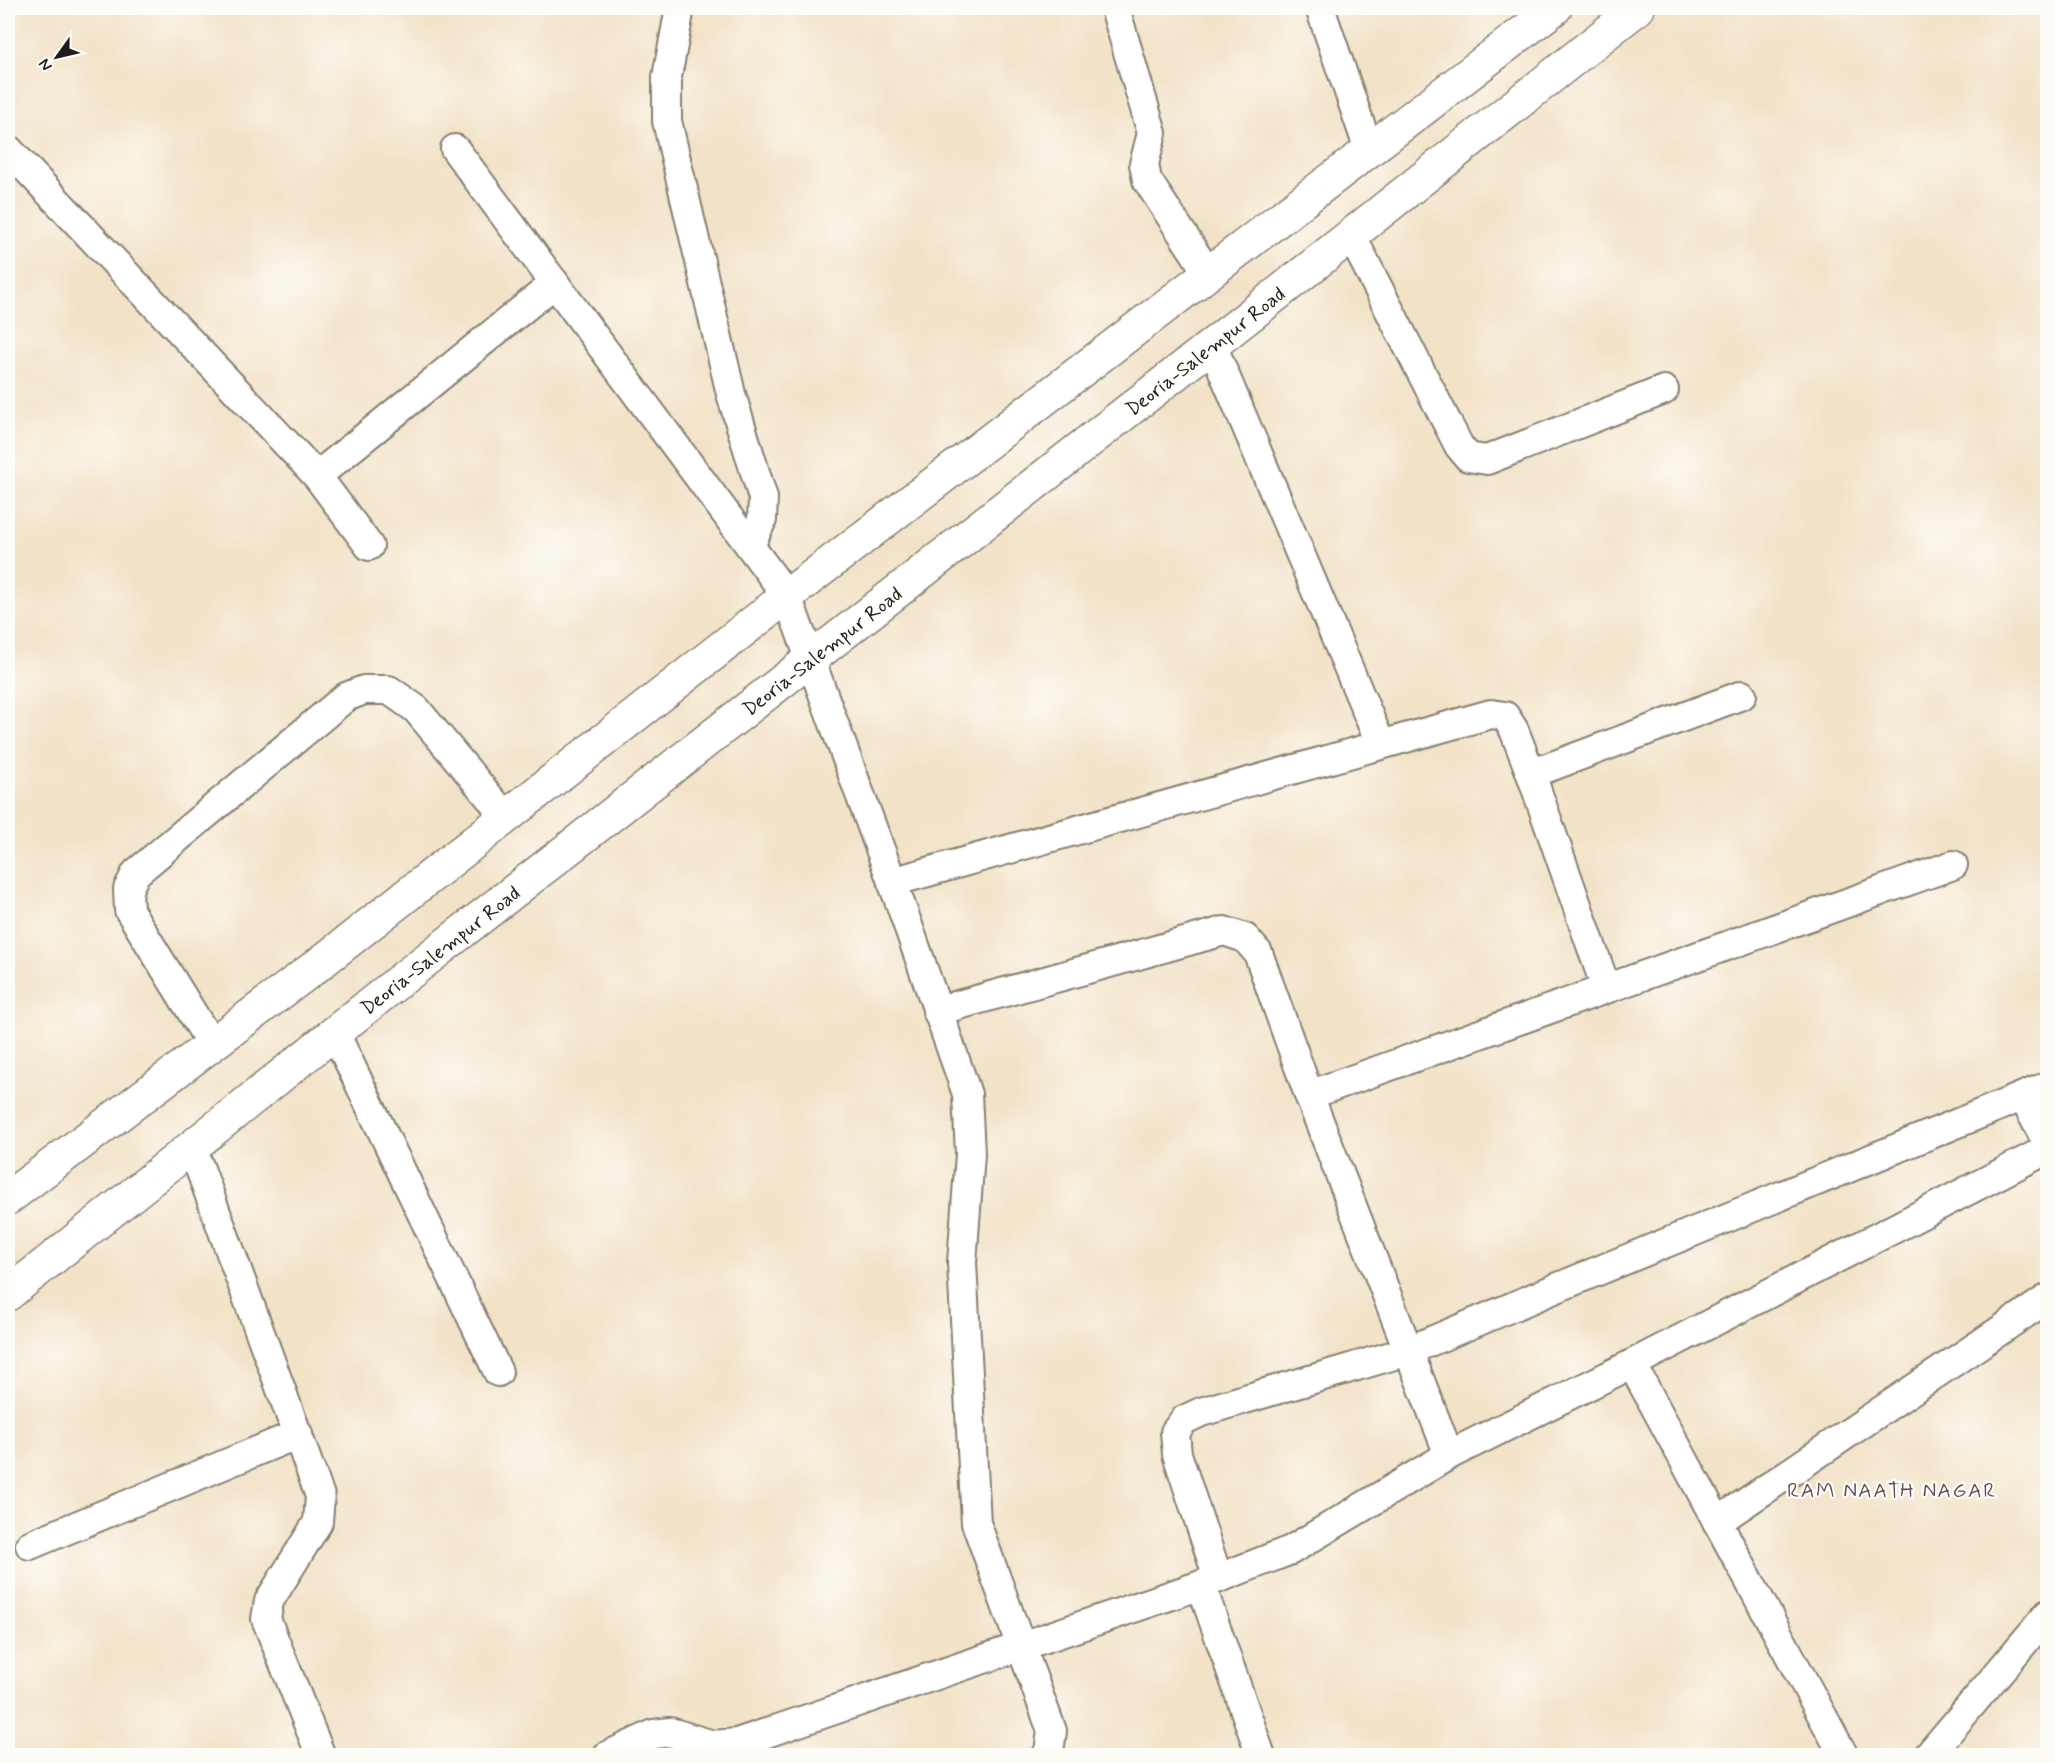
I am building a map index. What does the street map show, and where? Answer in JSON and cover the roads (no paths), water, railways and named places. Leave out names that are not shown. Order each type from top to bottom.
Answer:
[{"type":"highway","points":[[8,1198],[323,961],[787,596],[1555,8]]},
{"type":"highway","name":"Deoria-Salempur Road","points":[[8,1294],[335,1033],[1638,8]]},
{"type":"street","points":[[680,8],[668,78],[667,121],[730,394],[763,498],[762,520],[750,546]]},
{"type":"street","points":[[1115,8],[1152,133],[1144,164],[1147,180],[1208,273]]},
{"type":"street","points":[[1320,8],[1369,150]]},
{"type":"street","points":[[8,149],[317,476],[369,546]]},
{"type":"street","points":[[456,149],[787,596],[967,1094],[970,1154],[962,1263],[976,1523],[1052,1731],[1049,1752],[1046,1755]]},
{"type":"street","points":[[1351,235],[1459,446],[1468,457],[1487,460],[1664,390]]},
{"type":"street","points":[[317,476],[555,283]]},
{"type":"street","points":[[1212,345],[1381,745]]},
{"type":"street","points":[[212,1045],[129,910],[128,889],[136,873],[346,696],[364,690],[389,690],[416,709],[506,817]]},
{"type":"street","points":[[1531,774],[1742,695]]},
{"type":"street","points":[[892,882],[1491,714],[1505,716],[1514,730],[1531,774],[1606,988]]},
{"type":"street","points":[[1309,1095],[1953,865]]},
{"type":"street","points":[[938,1011],[1224,931],[1245,938],[1258,953],[1309,1095],[1449,1455]]},
{"type":"street","points":[[335,1033],[498,1372]]},
{"type":"street","points":[[1261,1755],[1209,1582],[1177,1454],[1175,1432],[1184,1420],[1201,1412],[1408,1351],[1554,1288],[2035,1091],[2048,1144]]},
{"type":"street","points":[[192,1147],[320,1496],[318,1522],[269,1600],[266,1619],[321,1755]]},
{"type":"street","points":[[607,1755],[654,1734],[670,1732],[713,1745],[737,1743],[1209,1582],[1291,1550],[1449,1455],[1632,1364],[2048,1149]]},
{"type":"street","points":[[1716,1522],[2048,1298]]},
{"type":"street","points":[[1632,1364],[1844,1755]]},
{"type":"street","points":[[30,1545],[297,1434]]},
{"type":"street","points":[[1933,1754],[2048,1614]]},
{"type":"district","name":"RAM NAATH NAGAR","points":[[1892,1490]]}]
